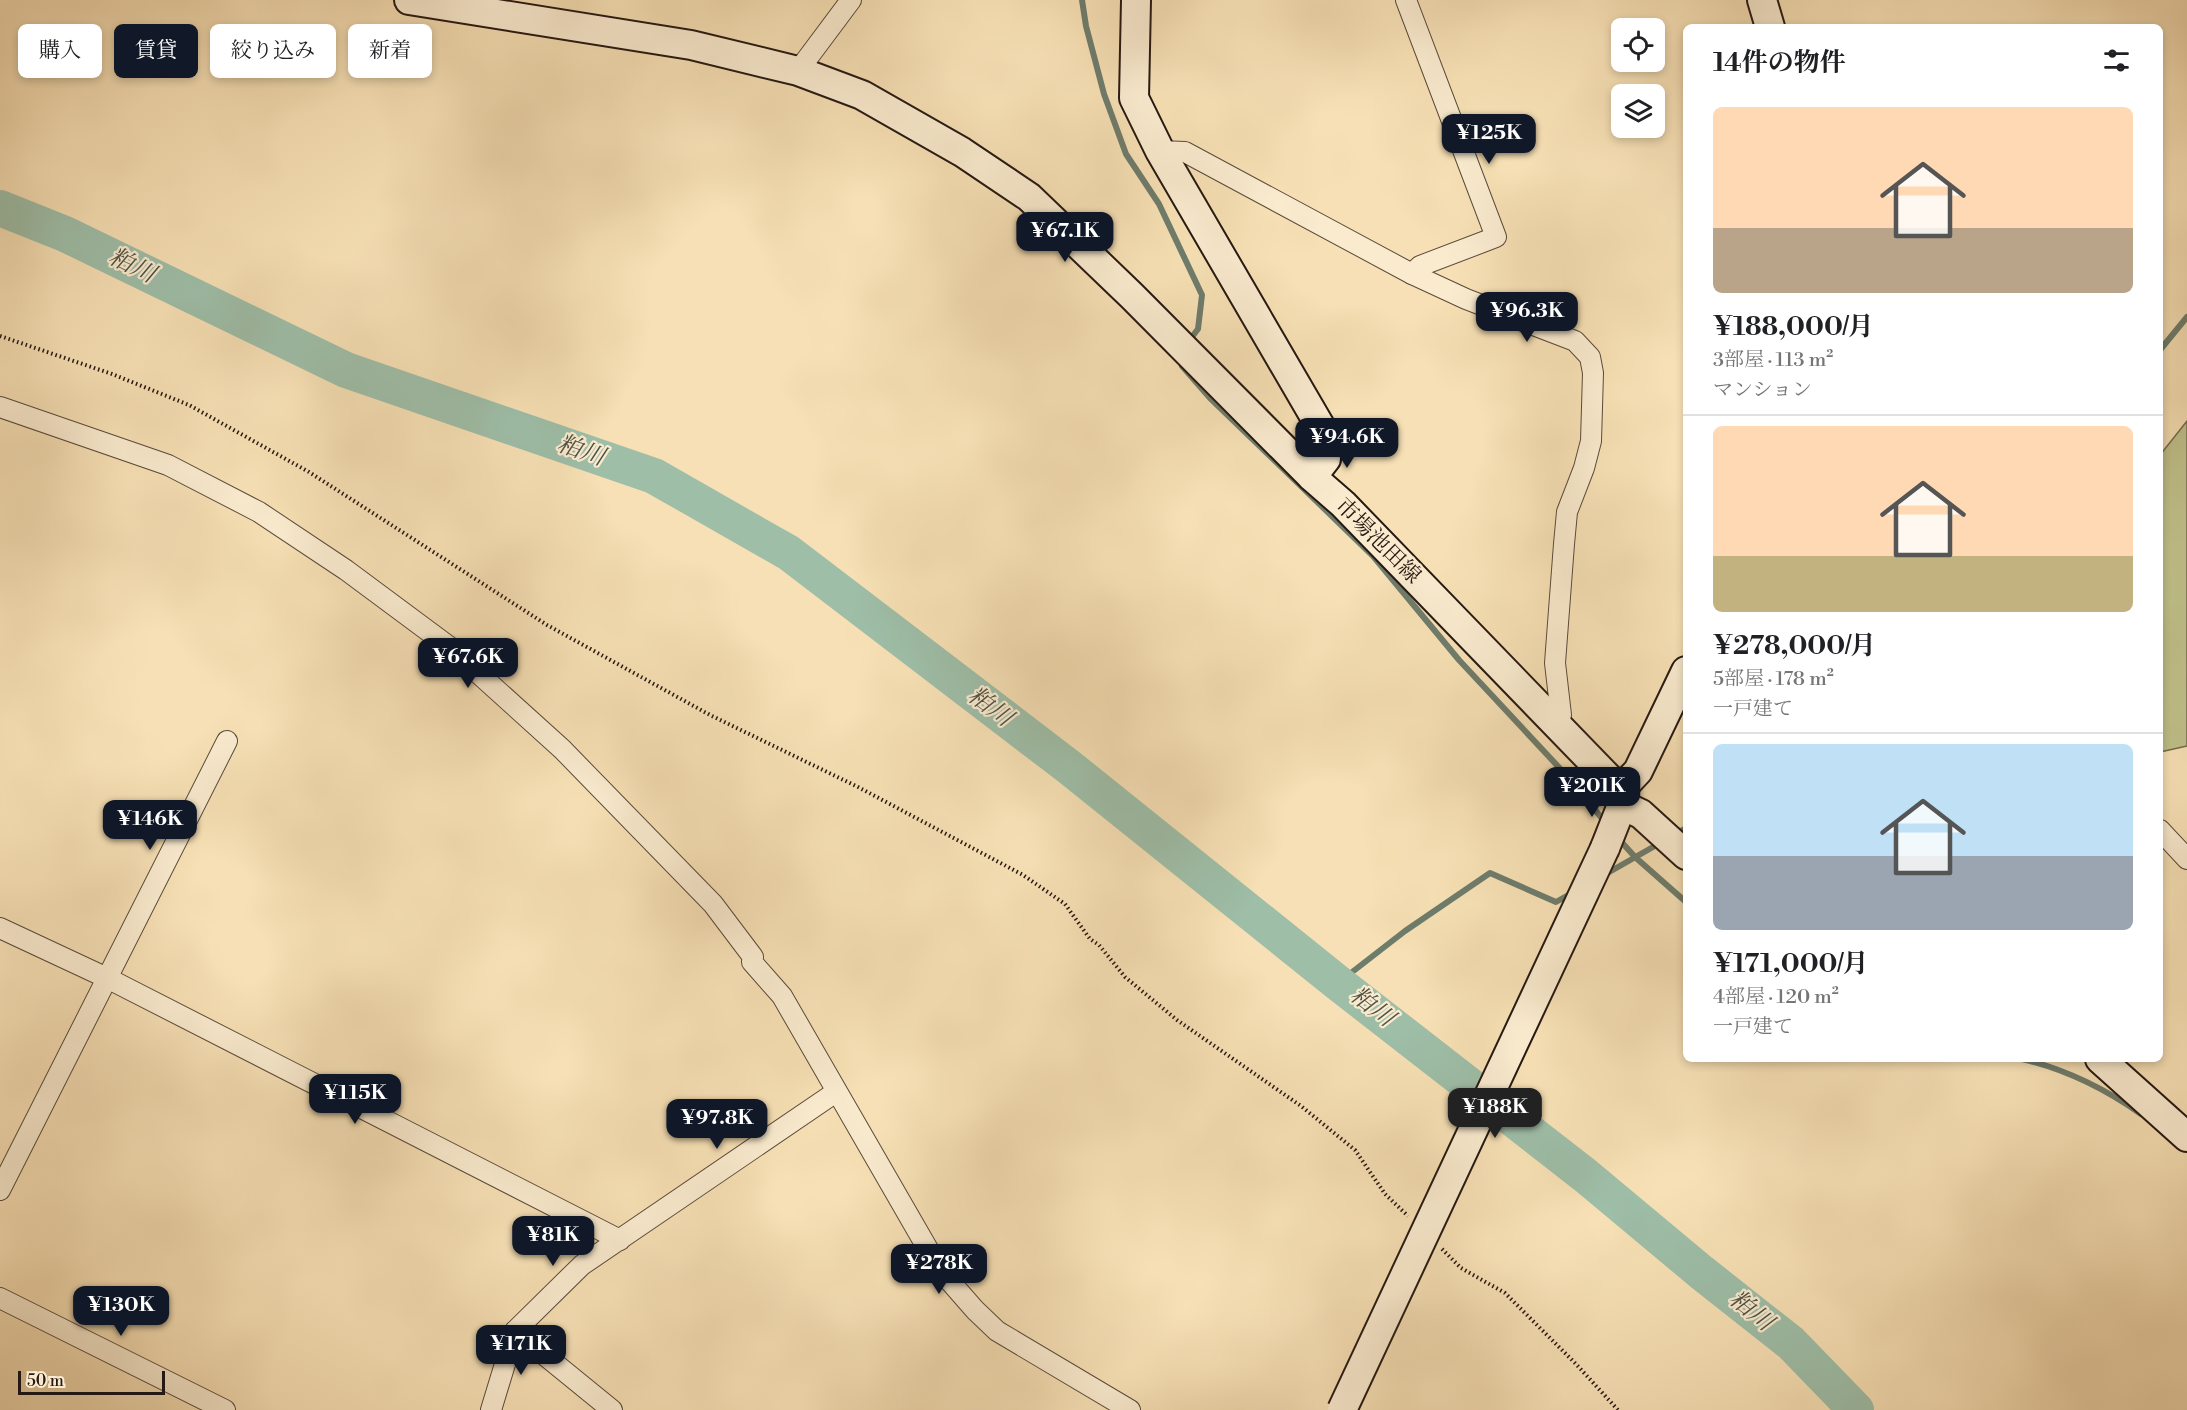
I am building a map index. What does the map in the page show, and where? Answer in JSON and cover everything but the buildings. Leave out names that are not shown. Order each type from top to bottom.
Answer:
[{"type":"street","name":"市場池田線","points":[[409,0],[690,45],[798,71],[862,95],[962,152],[1029,197],[1132,296],[1312,477],[1343,504],[1557,724],[1621,798],[1683,852]]},
{"type":"street","points":[[798,71],[851,0]]},
{"type":"street","points":[[1136,0],[1134,98],[1160,151],[1323,431],[1326,459],[1312,477]]},
{"type":"street","points":[[1406,0],[1496,237],[1420,266],[1412,274]]},
{"type":"street","points":[[1762,0],[1769,24]]},
{"type":"street","points":[[1160,151],[1185,152],[1412,274],[1466,299],[1575,341],[1590,357],[1593,373],[1591,441],[1584,468],[1567,512],[1564,544],[1555,663],[1561,715],[1557,724]]},
{"type":"street","points":[[0,407],[168,465],[259,512],[346,570],[447,645],[562,749],[713,904],[753,957],[752,962],[782,996],[940,1270],[975,1310],[997,1331],[1130,1410]]},
{"type":"street","points":[[1342,1410],[1605,848],[1621,798],[1638,771],[1683,677]]},
{"type":"street","points":[[0,1190],[227,741]]},
{"type":"street","points":[[2163,833],[2187,859]]},
{"type":"street","points":[[0,928],[107,978],[620,1240]]},
{"type":"street","points":[[2103,1062],[2187,1137]]},
{"type":"street","points":[[491,1410],[515,1330],[582,1265],[836,1092]]},
{"type":"street","points":[[0,1298],[225,1410]]},
{"type":"street","points":[[515,1330],[612,1410]]},
{"type":"path","points":[[0,336],[112,374],[189,405],[309,472],[547,625],[710,715],[858,787],[1023,875],[1065,904],[1089,939],[1099,945],[1125,977],[1151,999],[1177,1020],[1301,1106],[1355,1150],[1385,1194],[1411,1219]]},
{"type":"path","points":[[1436,1243],[1461,1268],[1504,1293],[1576,1364],[1618,1410]]},
{"type":"green space","points":[[2187,421],[2187,746],[2163,751],[2163,451]]},
{"type":"waterway","points":[[1082,0],[1086,26],[1104,94],[1126,154],[1159,204],[1202,295],[1198,329],[1188,342]]},
{"type":"waterway","name":"粕川","points":[[0,208],[65,234],[346,370],[654,476],[789,553],[1069,767],[1338,983],[1586,1176],[1791,1343],[1856,1410]]},
{"type":"waterway","points":[[2163,346],[2187,317]]},
{"type":"waterway","points":[[1182,366],[1210,398],[1373,556],[1459,660],[1567,776],[1605,822]]},
{"type":"waterway","points":[[1674,835],[1683,830]]},
{"type":"waterway","points":[[1617,837],[1635,857],[1683,899]]},
{"type":"waterway","points":[[1604,875],[1660,843]]},
{"type":"waterway","points":[[1338,983],[1405,931],[1490,873],[1556,902],[1572,893]]},
{"type":"waterway","points":[[2033,1062],[2084,1080],[2141,1114]]}]
